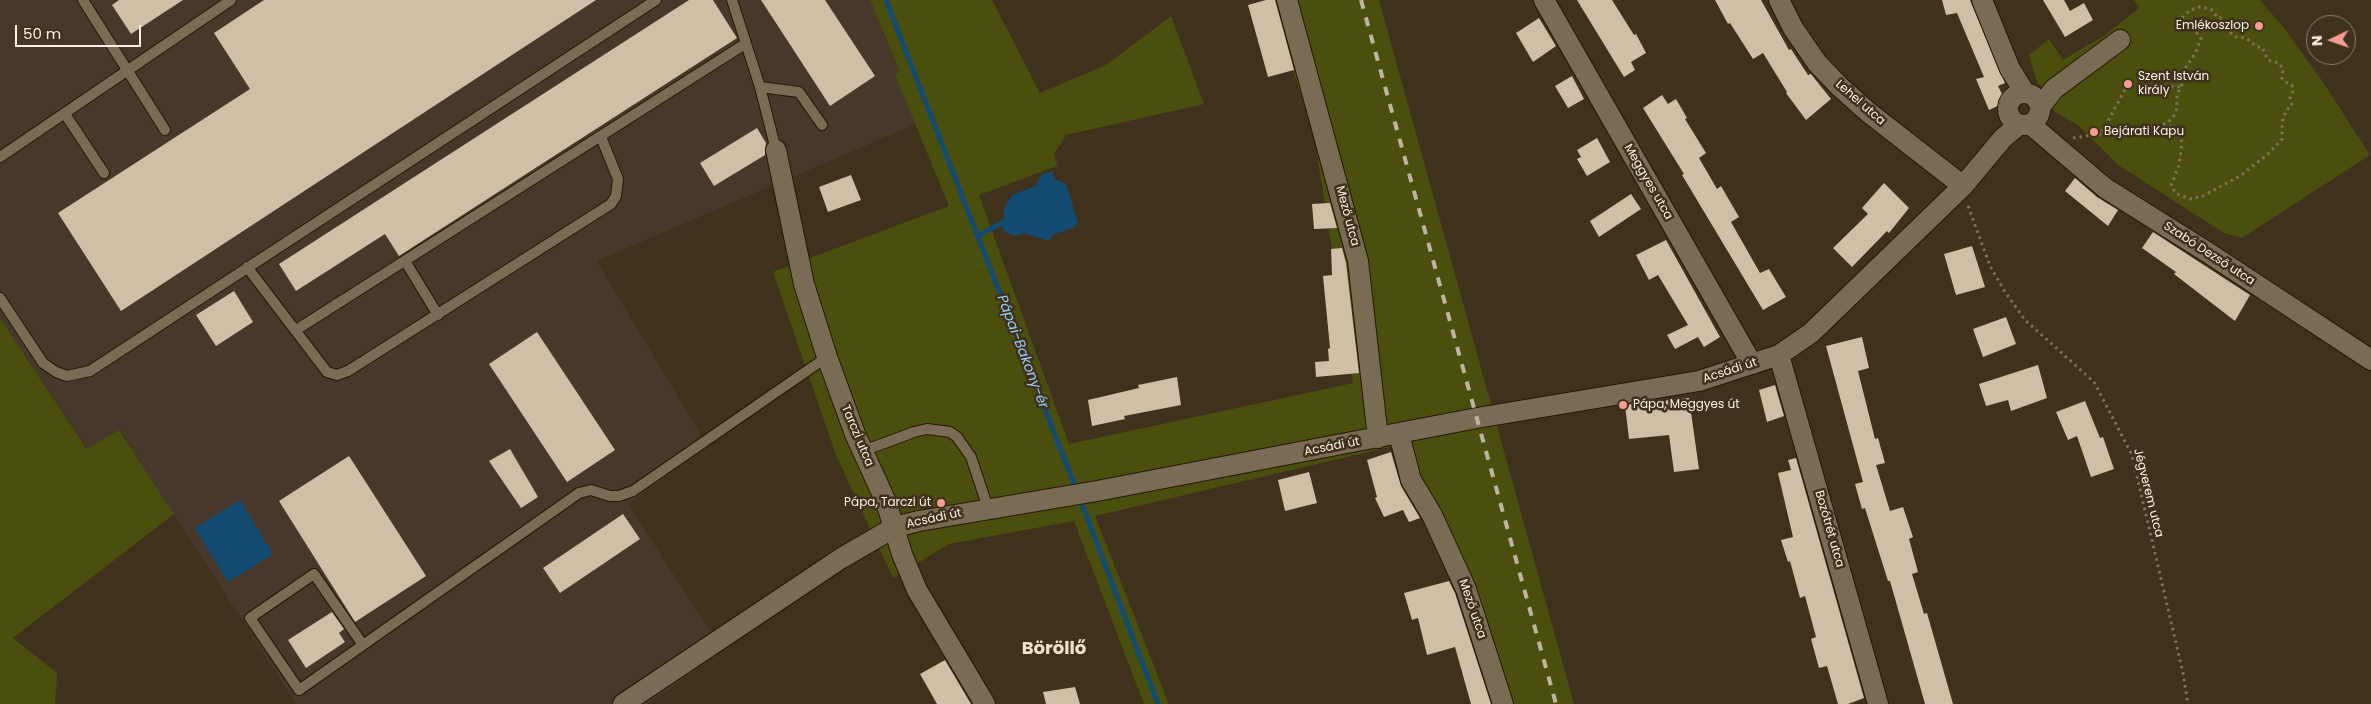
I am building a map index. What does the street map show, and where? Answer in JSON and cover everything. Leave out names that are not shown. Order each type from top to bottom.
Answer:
[{"type":"street","name":"Mező utca","points":[[1287,0],[1358,261],[1378,438]]},
{"type":"street","name":"Meggyes utca","points":[[1544,0],[1752,364]]},
{"type":"street","name":"Lehel utca","points":[[1779,0],[1793,28],[1817,63],[1839,86],[1868,112],[1963,186]]},
{"type":"street","points":[[1982,0],[2026,110],[2120,40]]},
{"type":"street","name":"Acsádi út","points":[[624,704],[832,564],[895,528],[988,508],[1097,491],[1477,418],[1699,382],[1780,355],[1811,333],[1963,186],[2026,110]]},
{"type":"street","name":"Szabó Dezső utca","points":[[2026,110],[2052,142],[2105,188],[2216,257],[2371,360]]},
{"type":"street","name":"Tarczi utca","points":[[776,150],[804,284],[827,357],[855,434],[895,528],[902,554],[917,590],[985,704]]},
{"type":"street","name":"Bozótrét utca","points":[[1780,355],[1878,704]]},
{"type":"street","name":"Mező utca","points":[[1399,434],[1411,480],[1432,515],[1466,589],[1503,704]]},
{"type":"lane","points":[[83,0],[165,130]]},
{"type":"lane","points":[[0,157],[231,0]]},
{"type":"lane","points":[[0,298],[43,363],[56,372],[67,376],[90,371],[247,266],[656,0]]},
{"type":"lane","points":[[732,0],[760,87],[776,150]]},
{"type":"lane","points":[[296,330],[745,44]]},
{"type":"lane","points":[[760,87],[799,92],[822,125]]},
{"type":"lane","points":[[65,114],[104,173]]},
{"type":"lane","points":[[247,266],[327,372],[337,375],[348,371],[611,204],[616,196],[618,179],[601,137]]},
{"type":"lane","points":[[405,261],[438,315]]},
{"type":"lane","points":[[363,645],[314,574],[250,618],[299,690],[363,645],[579,493],[591,490],[610,496],[619,496],[633,491],[827,357]]},
{"type":"lane","points":[[863,451],[914,432],[928,429],[950,432],[957,437],[970,457],[988,508]]},
{"type":"path","points":[[2052,142],[2102,132],[2166,124],[2176,129],[2182,142],[2179,165],[2171,186],[2177,194],[2190,199],[2214,191],[2268,156],[2282,139],[2282,123],[2286,110],[2292,106],[2290,97],[2293,91],[2292,85],[2282,78],[2283,69],[2279,63],[2268,60],[2262,48],[2257,47],[2252,41],[2232,34],[2223,24],[2222,18],[2218,18],[2211,10],[2200,7],[2190,10],[2179,22],[2180,26],[2186,29],[2202,25],[2203,29],[2197,32],[2201,39],[2185,68],[2186,76],[2180,87],[2177,108],[2173,117],[2166,124]]},
{"type":"path","points":[[2102,132],[2128,84],[2180,87]]},
{"type":"path","name":"Jégverem utca","points":[[1963,186],[1964,195],[1990,266],[2005,292],[2025,320],[2094,382],[2132,455],[2183,673],[2188,704]]},
{"type":"shaded area","points":[[0,0],[870,0],[900,71],[895,75],[916,124],[597,261],[708,447],[628,504],[723,651],[648,704],[296,704],[120,430],[88,449],[0,318]]},
{"type":"green space","points":[[870,0],[992,0],[1040,93],[1106,65],[1171,16],[1204,104],[1066,135],[1054,154],[1057,166],[979,195],[1069,444],[1353,383],[1314,135],[1270,0],[1379,0],[1574,704],[1494,704],[1465,600],[1394,446],[1095,516],[1169,704],[1144,704],[1074,521],[949,544],[893,578],[836,455],[773,272],[949,206],[895,75],[900,71]]},
{"type":"green space","points":[[2134,0],[2260,0],[2284,28],[2306,58],[2306,65],[2311,65],[2323,82],[2370,155],[2242,238],[2224,233],[2118,165],[2079,126],[2054,111],[2048,94],[2037,82],[2029,55],[2049,39],[2063,60],[2105,35],[2139,8]]},
{"type":"green space","points":[[0,318],[87,449],[119,430],[174,514],[13,638],[57,673],[55,704],[0,704]]},
{"type":"water","points":[[1053,171],[1054,179],[1066,184],[1078,223],[1073,228],[1054,234],[1048,241],[1024,233],[1015,236],[1003,231],[1004,209],[1012,195],[1036,186],[1041,175]]},
{"type":"water","points":[[240,500],[273,554],[228,582],[195,528]]},
{"type":"building","points":[[119,0],[183,0],[131,34],[112,5]]},
{"type":"building","points":[[264,0],[596,0],[121,311],[58,213],[250,89],[214,33]]},
{"type":"building","points":[[689,0],[713,0],[737,38],[399,256],[385,234],[296,291],[279,264]]},
{"type":"building","points":[[761,0],[825,0],[875,76],[830,106]]},
{"type":"building","points":[[1266,0],[1275,0],[1294,70],[1268,77],[1248,5]]},
{"type":"building","points":[[1577,0],[1612,0],[1634,35],[1636,34],[1646,53],[1631,62],[1635,70],[1624,77]]},
{"type":"building","points":[[1715,0],[1761,0],[1789,50],[1791,49],[1808,75],[1811,74],[1831,99],[1806,120],[1786,93],[1763,53],[1753,59],[1730,23],[1728,24]]},
{"type":"building","points":[[1942,0],[1970,0],[2005,83],[1998,86],[2006,102],[1989,110],[1976,79],[1984,77],[1957,13],[1946,15]]},
{"type":"building","points":[[2043,0],[2064,0],[2070,11],[2084,3],[2093,20],[2065,37]]},
{"type":"building","points":[[1539,18],[1556,46],[1533,62],[1516,33]]},
{"type":"building","points":[[1572,76],[1584,99],[1568,108],[1555,86]]},
{"type":"building","points":[[1662,95],[1668,104],[1676,99],[1687,118],[1685,119],[1706,153],[1699,158],[1717,189],[1721,186],[1739,217],[1731,222],[1760,273],[1769,269],[1786,297],[1763,310],[1682,175],[1684,174],[1643,108]]},
{"type":"building","points":[[757,128],[766,143],[765,155],[714,186],[700,163]]},
{"type":"building","points":[[1597,138],[1610,162],[1587,176],[1577,159],[1581,157],[1577,150]]},
{"type":"building","points":[[851,175],[861,200],[828,212],[819,187]]},
{"type":"building","points":[[2075,178],[2097,197],[2118,210],[2108,226],[2065,191]]},
{"type":"building","points":[[1884,183],[1909,208],[1889,233],[1887,231],[1852,267],[1833,248],[1868,214],[1862,208]]},
{"type":"building","points":[[1631,194],[1641,209],[1599,237],[1590,221]]},
{"type":"building","points":[[1330,203],[1337,228],[1314,229],[1312,204]]},
{"type":"building","points":[[2153,232],[2250,295],[2235,321],[2174,274],[2176,272],[2142,248]]},
{"type":"building","points":[[1666,240],[1720,337],[1704,347],[1698,337],[1675,349],[1667,335],[1688,325],[1658,275],[1649,280],[1636,255]]},
{"type":"building","points":[[1972,246],[1985,287],[1956,295],[1944,254]]},
{"type":"building","points":[[1342,248],[1346,263],[1359,373],[1316,377],[1315,362],[1329,361],[1328,349],[1330,348],[1323,276],[1332,275],[1331,249]]},
{"type":"building","points":[[234,291],[253,322],[216,346],[196,315]]},
{"type":"building","points":[[2006,317],[2016,344],[1983,357],[1973,329]]},
{"type":"building","points":[[537,332],[615,450],[567,482],[489,364]]},
{"type":"building","points":[[1862,337],[1869,368],[1858,371],[1875,439],[1878,438],[1885,463],[1876,465],[1890,511],[1903,507],[1913,537],[1909,539],[1918,572],[1912,574],[1924,614],[1927,613],[1953,704],[1925,704],[1890,581],[1888,581],[1865,508],[1862,509],[1855,484],[1863,482],[1826,346]]},
{"type":"building","points":[[2038,365],[2047,398],[2011,411],[2008,400],[1986,406],[1979,384]]},
{"type":"building","points":[[1177,377],[1181,405],[1124,416],[1125,419],[1092,426],[1088,400],[1139,388],[1138,385]]},
{"type":"building","points":[[1775,385],[1784,416],[1767,422],[1759,390]]},
{"type":"building","points":[[1689,398],[1699,469],[1674,472],[1669,435],[1629,439],[1625,405]]},
{"type":"building","points":[[2085,401],[2100,438],[2103,437],[2114,469],[2091,477],[2077,436],[2068,440],[2056,412]]},
{"type":"building","points":[[510,449],[538,497],[521,508],[489,461]]},
{"type":"building","points":[[1391,452],[1401,486],[1420,518],[1409,522],[1403,510],[1384,517],[1375,498],[1377,497],[1367,460]]},
{"type":"building","points":[[349,456],[426,576],[355,622],[279,501]]},
{"type":"building","points":[[1796,458],[1864,698],[1848,704],[1838,704],[1827,666],[1819,668],[1811,639],[1816,637],[1805,596],[1800,598],[1790,561],[1788,562],[1781,540],[1793,537],[1778,473],[1791,470],[1788,460]]},
{"type":"building","points":[[1309,472],[1317,503],[1285,511],[1278,480]]},
{"type":"building","points":[[623,514],[640,539],[560,593],[543,568]]},
{"type":"building","points":[[1449,581],[1455,593],[1491,704],[1471,704],[1455,647],[1427,655],[1418,618],[1412,620],[1404,593]]},
{"type":"building","points":[[332,612],[344,629],[339,633],[345,642],[306,668],[288,640]]},
{"type":"building","points":[[945,660],[971,704],[937,704],[920,674]]},
{"type":"building","points":[[1075,687],[1080,704],[1046,704],[1043,692]]},
{"type":"waterway","name":"Pápai-Bakony-ér","points":[[886,0],[1076,489]]},
{"type":"waterway","points":[[979,235],[1002,223]]},
{"type":"waterway","name":"Pápai-Bakony-ér","points":[[1080,499],[1158,704]]},
{"type":"railway","points":[[1361,0],[1556,704]]},
{"type":"place","name":"Emlékoszlop","points":[[2259,26]]},
{"type":"place","name":"Szent István király","points":[[2128,84]]},
{"type":"place","name":"Bejárati Kapu","points":[[2094,132]]},
{"type":"place","name":"Pápa, Meggyes út","points":[[1623,405]]},
{"type":"place","name":"Pápa, Tarczi út","points":[[941,503]]},
{"type":"district","name":"Böröllő","points":[[1054,649]]}]
